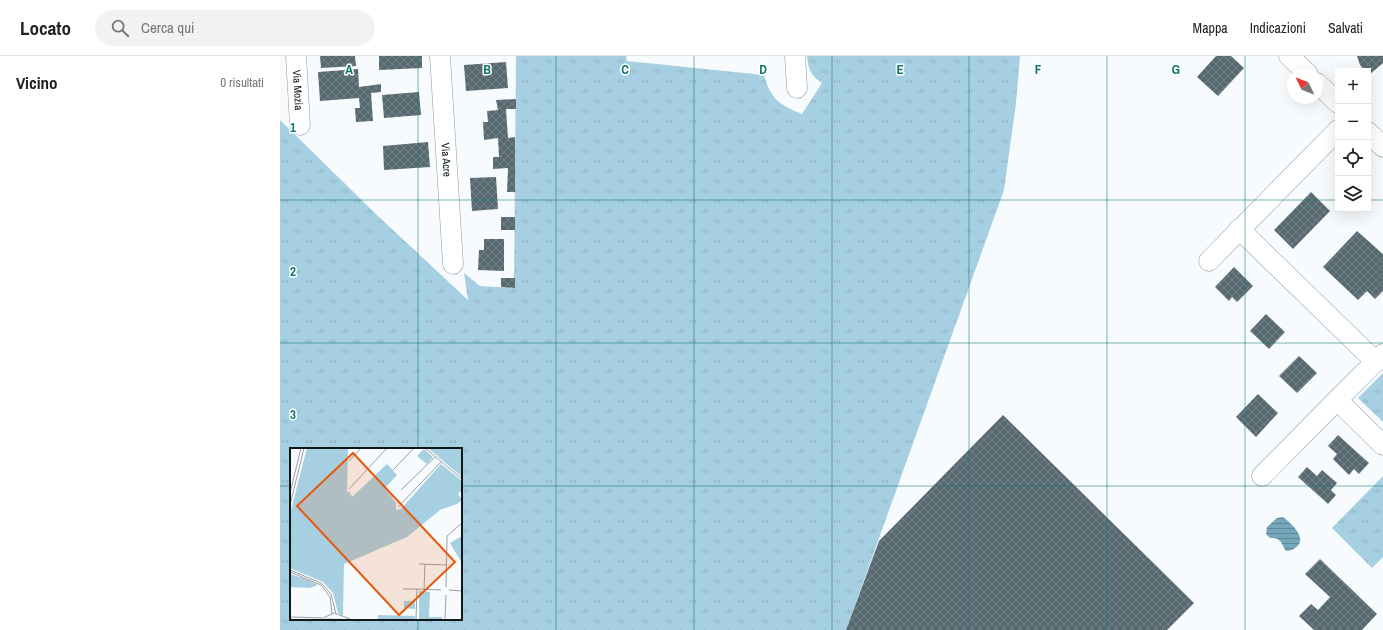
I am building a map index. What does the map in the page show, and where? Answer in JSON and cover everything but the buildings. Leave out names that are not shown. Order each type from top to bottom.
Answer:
[{"type":"street","name":"Via Mozia","points":[[296,56],[300,125]]},
{"type":"street","name":"Via Acre","points":[[440,56],[453,264]]},
{"type":"street","points":[[795,56],[797,88]]},
{"type":"street","points":[[1289,56],[1302,68]]},
{"type":"street","points":[[1323,89],[1335,100]]},
{"type":"street","points":[[1208,261],[1335,133]]},
{"type":"street","points":[[1371,135],[1383,147]]},
{"type":"street","points":[[1239,229],[1379,358],[1262,476]]},
{"type":"street","points":[[1337,400],[1383,445]]},
{"type":"green space","points":[[516,56],[626,56],[627,61],[764,75],[773,96],[782,104],[802,114],[822,83],[815,78],[811,72],[808,65],[807,56],[1020,56],[1016,103],[1004,190],[846,630],[280,630],[280,120],[379,217],[468,300],[464,273],[480,286],[514,288]]},
{"type":"green space","points":[[1383,373],[1383,422],[1358,398]]},
{"type":"green space","points":[[1383,476],[1383,557],[1372,568],[1332,528]]},
{"type":"shaded area","points":[[1283,517],[1297,531],[1300,540],[1299,544],[1294,549],[1289,551],[1286,551],[1279,540],[1276,538],[1270,538],[1266,534],[1267,527],[1277,518]]}]
